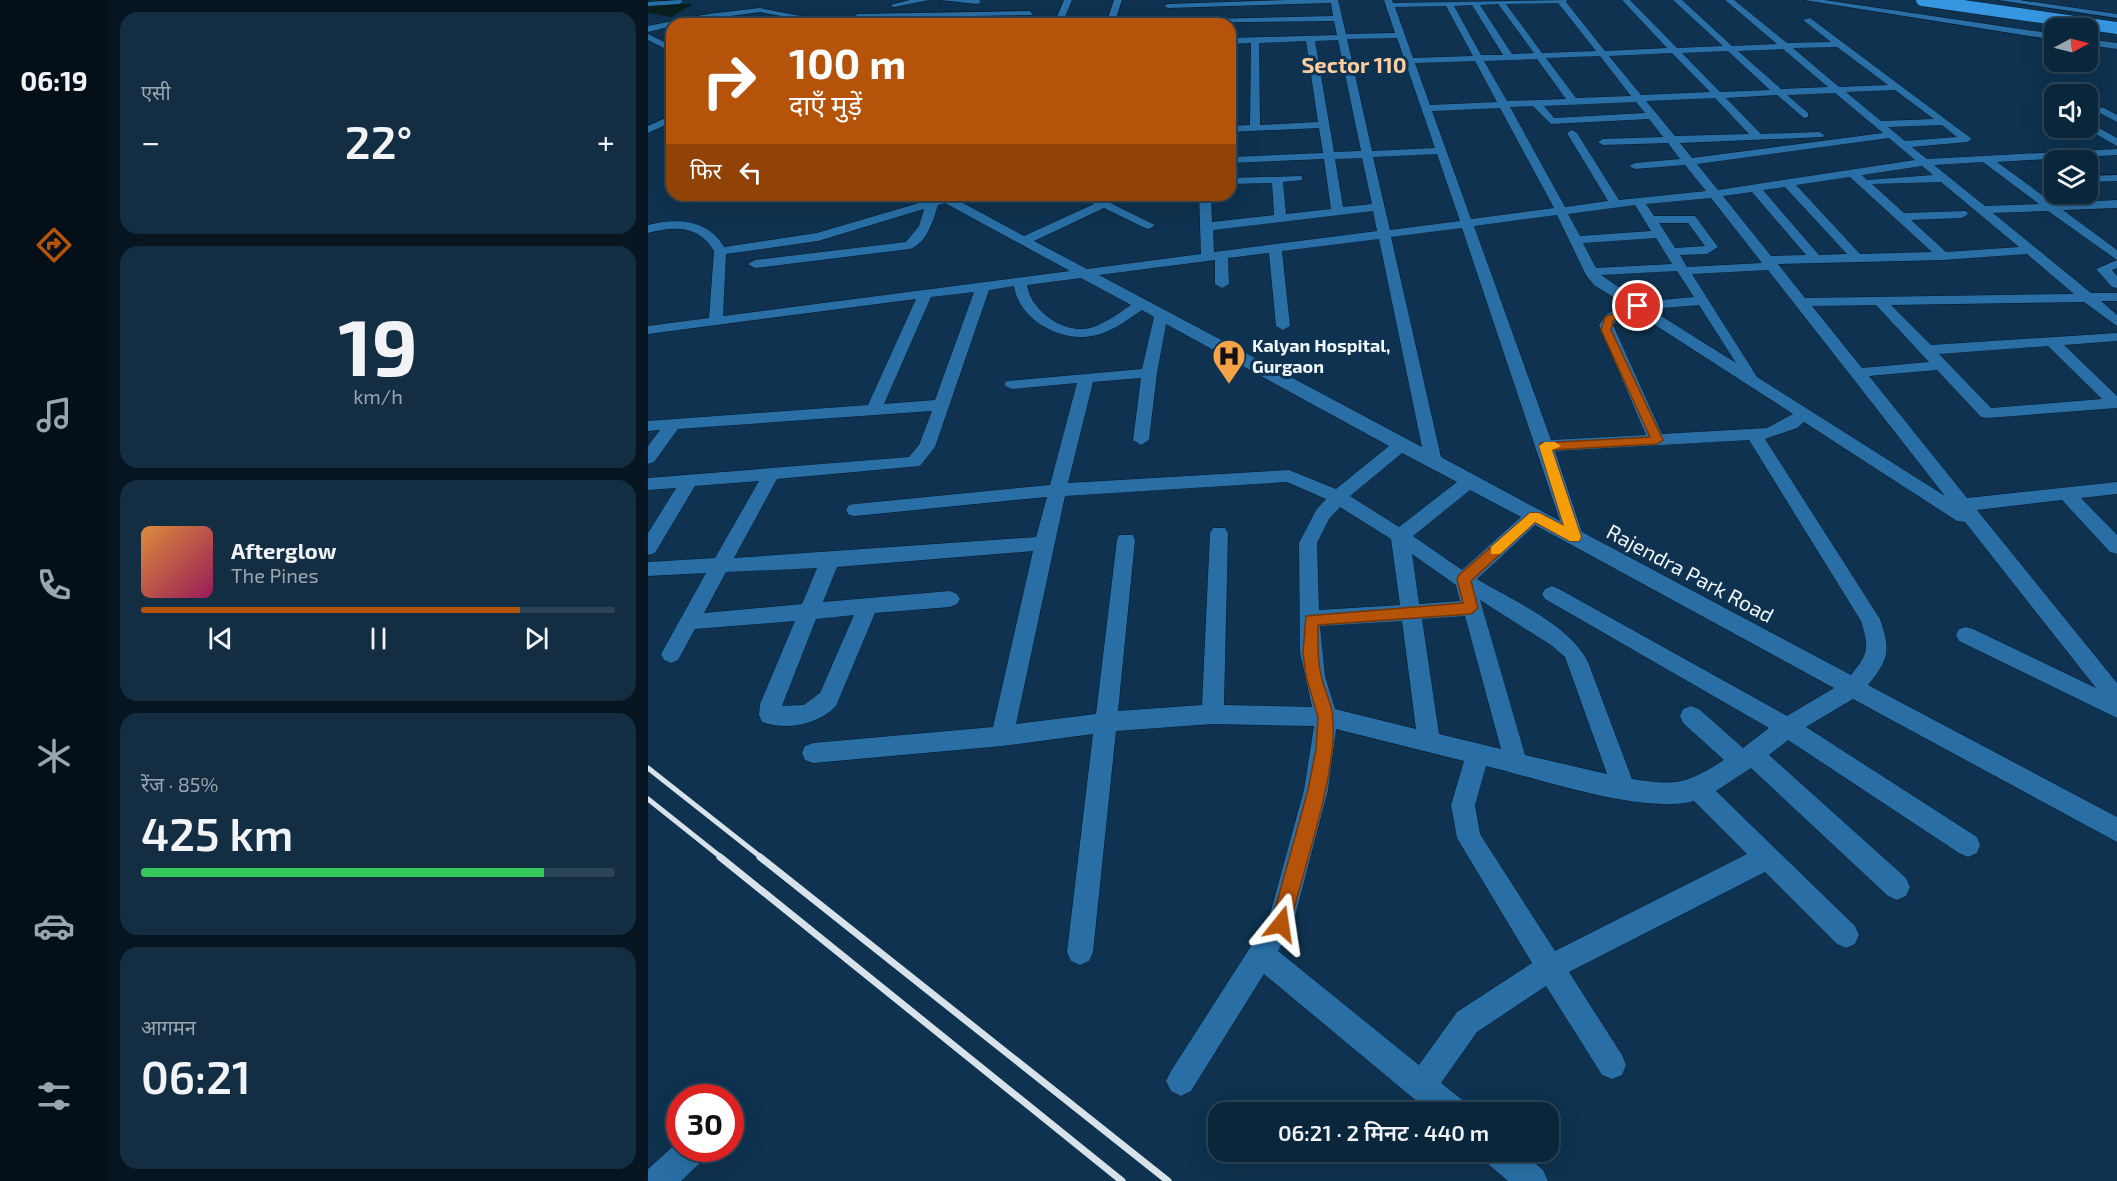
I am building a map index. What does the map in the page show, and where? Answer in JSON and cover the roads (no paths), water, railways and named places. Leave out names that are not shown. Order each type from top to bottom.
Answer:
[{"type":"highway","points":[[1922,0],[2117,28]]},
{"type":"highway","points":[[1963,0],[2117,22]]},
{"type":"street","points":[[854,18],[879,6],[925,0]]},
{"type":"street","points":[[944,0],[990,3],[1009,8]]},
{"type":"street","points":[[1060,18],[1068,0]]},
{"type":"street","points":[[1112,18],[1118,0]]},
{"type":"street","points":[[1166,18],[1168,3],[1334,0],[1432,461]]},
{"type":"street","points":[[1574,537],[1545,446],[1389,3],[1561,0],[2117,699]]},
{"type":"street","points":[[1626,0],[1758,137]]},
{"type":"street","points":[[1677,0],[1804,116]]},
{"type":"street","points":[[1729,0],[2117,322]]},
{"type":"street","points":[[1808,0],[2044,35]]},
{"type":"street","points":[[2002,0],[2117,16]]},
{"type":"street","points":[[1500,1],[1573,101]]},
{"type":"street","points":[[648,4],[679,2]]},
{"type":"street","points":[[1448,2],[1562,211],[1591,272],[1604,285],[1979,526]]},
{"type":"street","points":[[1475,3],[1509,57]]},
{"type":"street","points":[[1908,3],[2044,23]]},
{"type":"street","points":[[2012,19],[2024,3]]},
{"type":"street","points":[[708,16],[720,5]]},
{"type":"street","points":[[699,18],[760,9],[807,18]]},
{"type":"street","points":[[858,16],[1030,13]]},
{"type":"street","points":[[1236,22],[1337,18]]},
{"type":"street","points":[[1807,20],[1966,140],[1903,144]]},
{"type":"street","points":[[648,29],[666,25]]},
{"type":"street","points":[[2098,30],[2117,33]]},
{"type":"street","points":[[1236,42],[1255,44],[1289,39],[1400,35]]},
{"type":"street","points":[[648,37],[666,46]]},
{"type":"street","points":[[1310,38],[1338,212]]},
{"type":"street","points":[[2098,43],[2117,46]]},
{"type":"street","points":[[1255,44],[1256,128]]},
{"type":"street","points":[[1409,61],[1839,44]]},
{"type":"street","points":[[1426,108],[1898,87]]},
{"type":"street","points":[[1536,103],[1551,121],[1652,116]]},
{"type":"street","points":[[2102,110],[2117,119]]},
{"type":"street","points":[[648,130],[666,121]]},
{"type":"street","points":[[1879,124],[1945,122]]},
{"type":"street","points":[[1236,129],[1324,125]]},
{"type":"street","points":[[2098,131],[2117,143]]},
{"type":"street","points":[[1572,133],[1616,204]]},
{"type":"street","points":[[1603,142],[1818,134],[1848,141]]},
{"type":"street","points":[[1635,166],[1689,162],[1891,135]]},
{"type":"street","points":[[1236,160],[1441,151]]},
{"type":"street","points":[[1858,177],[1924,162],[2117,152]]},
{"type":"street","points":[[2038,156],[2044,160]]},
{"type":"street","points":[[1986,159],[2117,256]]},
{"type":"street","points":[[1858,177],[1942,256]]},
{"type":"street","points":[[648,330],[1788,183],[1858,177],[1944,178]]},
{"type":"street","points":[[1236,181],[1298,178]]},
{"type":"street","points":[[2098,179],[2117,178]]},
{"type":"street","points":[[1277,179],[1280,218]]},
{"type":"street","points":[[1788,183],[1857,258]]},
{"type":"street","points":[[1755,188],[1816,259]]},
{"type":"street","points":[[720,251],[806,239],[838,232],[933,201]]},
{"type":"street","points":[[755,264],[910,245],[925,227],[938,201]]},
{"type":"street","name":"Rajendra Park Road","points":[[943,201],[1142,304],[2117,830]]},
{"type":"street","points":[[1098,201],[1149,225]]},
{"type":"street","points":[[1205,201],[1205,227],[1222,284]]},
{"type":"street","points":[[1638,201],[1756,382]]},
{"type":"street","points":[[1023,241],[1104,204]]},
{"type":"street","points":[[1983,210],[2111,204],[2117,212]]},
{"type":"street","points":[[1205,227],[1378,207]]},
{"type":"street","points":[[1900,216],[1962,214]]},
{"type":"street","points":[[1651,220],[1691,219],[1712,247],[1707,250],[1671,252]]},
{"type":"street","points":[[648,229],[685,224],[704,232],[716,242],[720,251],[716,321]]},
{"type":"street","points":[[828,256],[838,232]]},
{"type":"street","points":[[1575,240],[1660,234]]},
{"type":"street","points":[[1275,248],[1283,326]]},
{"type":"street","points":[[1591,272],[2030,250]]},
{"type":"street","points":[[2117,264],[2103,269],[2117,284]]},
{"type":"street","points":[[1020,281],[1025,302],[1033,312],[1065,330],[1078,333],[1092,332],[1142,304]]},
{"type":"street","points":[[648,484],[914,462],[923,455],[927,447],[983,286]]},
{"type":"street","points":[[874,409],[926,293]]},
{"type":"street","points":[[1800,302],[2117,297]]},
{"type":"street","points":[[1879,300],[1987,413],[2116,403]]},
{"type":"street","points":[[1657,440],[1606,330],[1608,319],[1638,306],[1703,301]]},
{"type":"street","points":[[1141,440],[1149,374],[1161,315]]},
{"type":"street","points":[[1926,350],[2117,337]]},
{"type":"street","points":[[2052,342],[2116,403]]},
{"type":"street","points":[[1856,373],[1941,365]]},
{"type":"street","points":[[1012,384],[1149,374]]},
{"type":"street","points":[[1002,736],[1044,543],[1086,378]]},
{"type":"street","points":[[648,426],[942,405]]},
{"type":"street","points":[[1545,446],[1754,435],[1769,433],[1791,424],[1804,413]]},
{"type":"street","points":[[648,458],[673,424]]},
{"type":"street","points":[[813,753],[1002,736],[1105,722],[1213,714],[1326,717],[1624,789],[1656,794],[1679,794],[1698,789],[1747,758],[1787,727],[1854,688],[1875,661],[1878,643],[1870,619],[1754,435]]},
{"type":"street","points":[[1181,1081],[1263,956],[1281,924],[1316,790],[1324,749],[1326,717],[1314,676],[1310,652],[1308,543],[1323,515],[1338,497],[1402,444]]},
{"type":"street","points":[[671,654],[771,475]]},
{"type":"street","points":[[855,510],[1057,490],[1289,476],[1338,497],[1558,639],[1572,651],[1624,789]]},
{"type":"street","points":[[648,548],[689,481]]},
{"type":"street","points":[[1401,536],[1470,481]]},
{"type":"street","points":[[1962,506],[2117,488]]},
{"type":"street","points":[[2066,493],[2117,547]]},
{"type":"street","points":[[1464,579],[1534,516]]},
{"type":"street","points":[[1213,714],[1219,533]]},
{"type":"street","points":[[1401,536],[1429,741]]},
{"type":"street","points":[[1080,952],[1126,540]]},
{"type":"street","points":[[648,569],[830,560],[1044,543]]},
{"type":"street","points":[[830,560],[771,704],[770,715],[803,715],[819,709],[828,699],[868,606]]},
{"type":"street","points":[[1464,579],[1516,763]]},
{"type":"street","points":[[1552,594],[1787,727],[1968,845]]},
{"type":"street","points":[[688,622],[950,599]]},
{"type":"street","points":[[1311,620],[1471,608]]},
{"type":"street","points":[[1966,635],[2117,709]]},
{"type":"street","points":[[1691,716],[1747,758],[1897,887]]},
{"type":"street","points":[[1478,753],[1463,805],[1469,838],[1612,1065]]},
{"type":"street","points":[[1698,789],[1846,935]]},
{"type":"street","points":[[1422,1085],[1467,1022],[1549,968],[1768,857]]},
{"type":"street","points":[[1263,956],[1441,1102]]},
{"type":"street","points":[[658,1181],[678,1162]]},
{"type":"street","points":[[1510,1162],[1532,1181]]},
{"type":"railway","points":[[648,768],[762,858]]},
{"type":"railway","points":[[648,799],[722,858]]},
{"type":"railway","points":[[720,857],[1122,1181]]},
{"type":"railway","points":[[760,857],[1168,1181]]},
{"type":"place","name":"Kalyan Hospital, Gurgaon","points":[[1229,385]]},
{"type":"district","name":"Sector 110","points":[[1354,65]]}]
